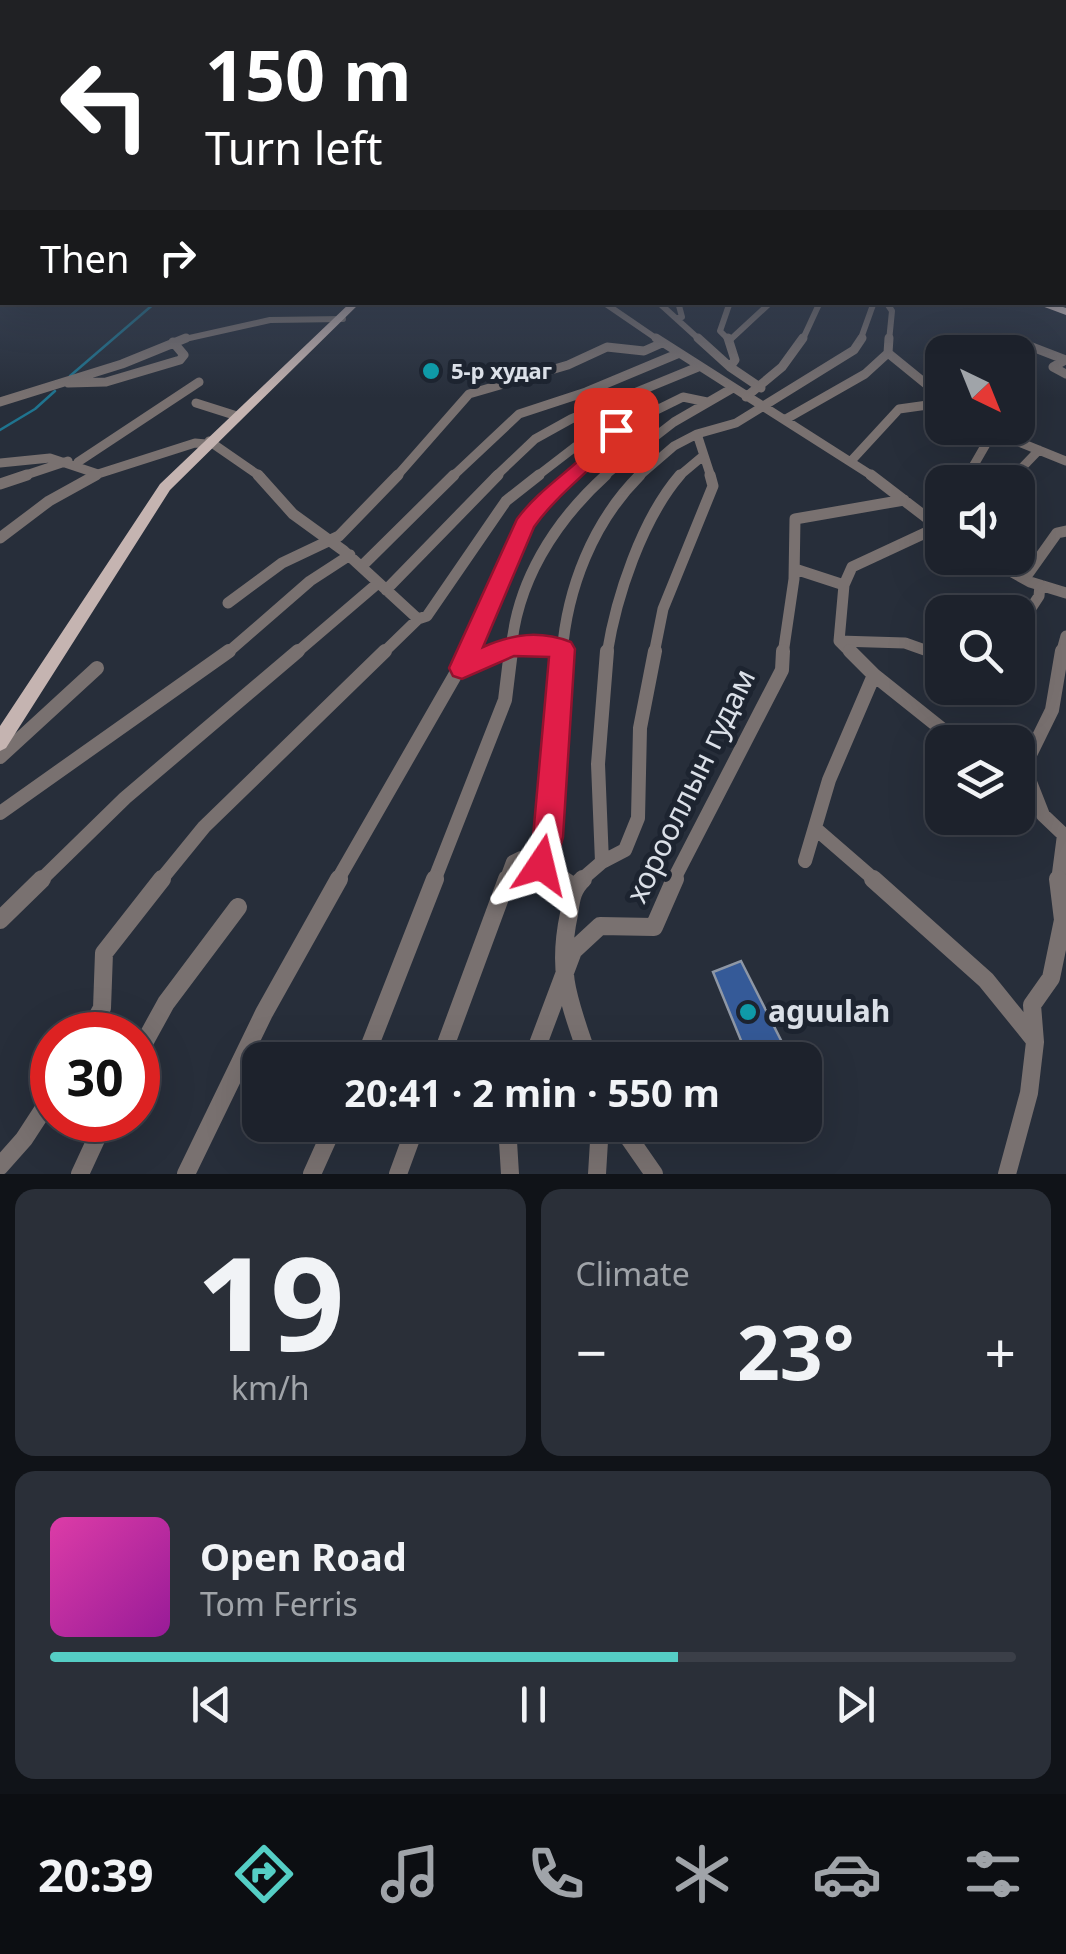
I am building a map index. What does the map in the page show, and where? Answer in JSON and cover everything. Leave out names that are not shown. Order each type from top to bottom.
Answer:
[{"type":"main road","points":[[0,742],[164,487],[355,305]]},
{"type":"street","points":[[607,305],[731,389],[852,460],[925,516]]},
{"type":"street","points":[[660,305],[670,317],[677,318],[682,317],[679,305]]},
{"type":"street","points":[[729,305],[720,331],[730,340],[735,360],[730,367]]},
{"type":"street","points":[[730,340],[768,305]]},
{"type":"street","points":[[746,397],[761,388],[798,350],[819,305]]},
{"type":"street","points":[[541,865],[548,837],[562,649],[570,597],[612,510],[641,474],[671,448],[766,407],[854,350],[873,305]]},
{"type":"street","points":[[786,419],[864,374],[888,353],[892,311],[888,305]]},
{"type":"street","points":[[677,318],[730,367],[761,388]]},
{"type":"street","points":[[0,402],[68,383],[173,342],[270,320],[343,319]]},
{"type":"street","points":[[68,383],[79,386],[103,382],[180,360],[184,355],[173,342]]},
{"type":"street","points":[[228,603],[282,563],[333,540],[362,517],[469,394],[563,366],[606,347],[644,351],[662,344]]},
{"type":"street","points":[[1035,348],[1066,360]]},
{"type":"street","points":[[888,353],[925,385]]},
{"type":"street","points":[[364,564],[507,422],[528,409],[586,392],[678,354]]},
{"type":"street","points":[[1066,360],[1052,367],[1066,374]]},
{"type":"street","points":[[0,920],[126,798],[382,586],[535,438],[571,419],[698,368]]},
{"type":"street","points":[[0,484],[75,460],[198,382]]},
{"type":"street","points":[[371,1042],[506,700],[513,673],[511,646],[533,571],[575,507],[610,470],[706,402],[731,389]]},
{"type":"street","points":[[100,1012],[104,953],[142,902],[204,827],[418,619],[427,616],[506,501],[575,447],[683,397],[706,402]]},
{"type":"street","points":[[196,403],[237,416]]},
{"type":"street","points":[[852,460],[899,410],[925,404]]},
{"type":"street","points":[[186,1174],[264,1013],[440,697],[462,668],[524,524],[539,505],[598,454],[616,430]]},
{"type":"street","points":[[583,1042],[563,982],[563,942],[574,887],[602,862],[624,850],[638,818],[640,728],[663,609],[714,486],[696,434]]},
{"type":"street","points":[[0,538],[48,501],[98,474],[208,442],[246,463],[292,514],[364,564],[418,619]]},
{"type":"street","points":[[1026,445],[1066,462]]},
{"type":"street","points":[[1025,465],[1039,450]]},
{"type":"street","points":[[0,463],[32,456],[75,460],[98,474]]},
{"type":"street","points":[[602,862],[596,809],[601,718],[619,599],[662,498],[690,462],[703,456]]},
{"type":"street","points":[[844,585],[795,569],[791,534],[795,518],[904,500]]},
{"type":"street","points":[[1024,578],[1057,533],[1066,531]]},
{"type":"street","points":[[839,641],[844,585],[852,567],[925,535]]},
{"type":"street","points":[[0,813],[222,657],[310,581],[350,555]]},
{"type":"street","name":"хорооллын гудам","points":[[539,1042],[573,951],[600,926],[654,927],[686,852],[782,670],[781,644],[795,569]]},
{"type":"street","points":[[1018,575],[1066,593]]},
{"type":"street","points":[[1035,602],[1040,585]]},
{"type":"street","points":[[1035,741],[1052,710],[1066,636]]},
{"type":"street","points":[[839,641],[904,641],[925,647]]},
{"type":"street","points":[[839,641],[937,725]]},
{"type":"street","points":[[462,668],[511,646],[562,649]]},
{"type":"street","points":[[0,757],[97,668]]},
{"type":"street","points":[[804,861],[829,780],[874,675]]},
{"type":"street","points":[[1007,1174],[1029,1093],[1035,1042],[1032,1006],[1051,978],[1063,920],[1057,871],[1064,834],[1043,814],[1035,794]]},
{"type":"street","points":[[816,829],[967,962],[1008,1002],[1035,1042]]},
{"type":"street","points":[[447,1042],[513,862],[521,858],[541,865],[574,887]]},
{"type":"street","points":[[160,1015],[238,907]]},
{"type":"street","points":[[0,1166],[30,1130]]},
{"type":"street","points":[[80,1174],[95,1142]]},
{"type":"street","points":[[312,1174],[326,1142]]},
{"type":"street","points":[[398,1174],[410,1142]]},
{"type":"street","points":[[508,1142],[510,1174]]},
{"type":"street","points":[[598,1174],[599,1142]]},
{"type":"street","points":[[632,1142],[654,1174]]},
{"type":"building","name":"aguulah","points":[[741,961],[782,1042],[742,1042],[713,972]]},
{"type":"waterway","points":[[70,376],[153,305]]},
{"type":"waterway","points":[[0,430],[35,409],[55,391]]},
{"type":"place","name":"5-р худаг","points":[[431,371]]},
{"type":"place","name":"aguulah","points":[[748,1012]]},
{"type":"route","points":[[541,865],[548,837],[562,649],[511,646],[462,668],[524,524],[539,505],[598,454],[616,430]]}]
